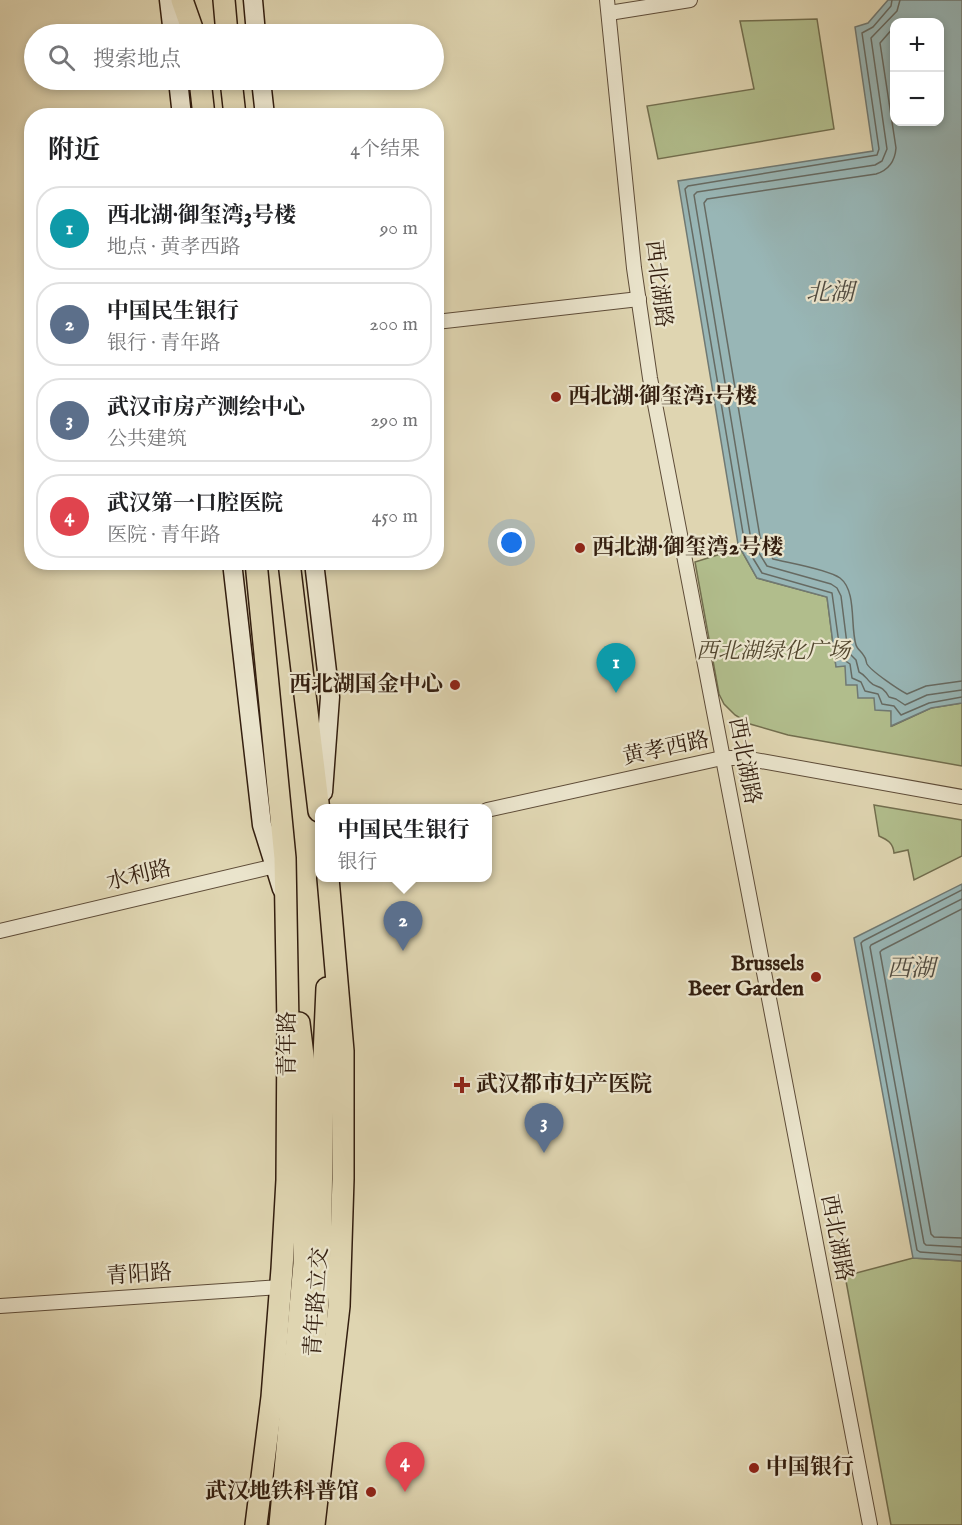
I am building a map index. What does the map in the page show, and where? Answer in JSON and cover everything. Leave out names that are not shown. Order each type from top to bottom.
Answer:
[{"type":"main road","points":[[169,0],[172,24]]},
{"type":"main road","points":[[182,0],[191,24]]},
{"type":"main road","points":[[191,0],[194,24]]},
{"type":"main road","points":[[224,0],[226,24]]},
{"type":"main road","points":[[253,0],[255,24]]},
{"type":"main road","points":[[179,90],[181,108]]},
{"type":"main road","points":[[201,90],[203,108]]},
{"type":"main road","points":[[232,90],[234,108]]},
{"type":"main road","points":[[262,90],[264,108]]},
{"type":"main road","points":[[233,570],[262,825],[280,862]]},
{"type":"main road","name":"青年路","points":[[256,1525],[272,1397],[287,1180],[287,912],[280,862],[257,570]]},
{"type":"main road","points":[[290,570],[319,804]]},
{"type":"main road","points":[[315,570],[330,697],[321,804]]},
{"type":"main road","points":[[314,1525],[339,1306],[344,1179],[344,1051],[328,882]]},
{"type":"main road","points":[[314,1080],[331,904]]},
{"type":"main road","points":[[287,912],[314,1080]]},
{"type":"main road","name":"青年路立交","points":[[280,1525],[304,1264],[314,1080]]},
{"type":"main road","name":"青年路立交","points":[[299,1525],[320,1279],[314,1080]]},
{"type":"street","points":[[608,7],[690,0]]},
{"type":"street","name":"西北湖路","points":[[608,7],[639,299],[650,378],[870,1525]]},
{"type":"street","points":[[444,321],[639,299]]},
{"type":"street","name":"黄孝西路","points":[[492,809],[722,758],[744,758],[962,797]]},
{"type":"street","name":"水利路","points":[[0,931],[280,862]]},
{"type":"street","name":"青阳路","points":[[0,1306],[281,1287]]},
{"type":"green space","points":[[817,19],[834,129],[658,159],[647,106],[754,89],[740,21]]},
{"type":"green space","name":"西北湖绿化广场","points":[[740,548],[757,578],[827,597],[836,666],[845,666],[857,685],[891,711],[892,726],[931,708],[962,703],[962,766],[788,735],[750,724],[735,715],[724,704],[719,694],[695,562]]},
{"type":"green space","points":[[874,805],[962,820],[962,856],[914,880],[908,850],[894,853],[890,842],[879,836]]},
{"type":"green space","points":[[913,1258],[962,1261],[962,1525],[891,1525],[845,1276]]},
{"type":"water","name":"北湖","points":[[888,0],[962,0],[962,703],[931,708],[891,726],[891,711],[875,710],[874,698],[858,698],[857,685],[846,685],[845,666],[836,667],[827,597],[757,578],[738,544],[678,181],[873,151],[855,27],[868,23]]},
{"type":"water","name":"西湖","points":[[962,884],[962,1261],[913,1258],[854,938]]},
{"type":"place","name":"西北湖·御玺湾1号楼","points":[[556,397]]},
{"type":"place","name":"西北湖·御玺湾2号楼","points":[[580,548]]},
{"type":"place","name":"西北湖国金中心","points":[[455,685]]},
{"type":"place","name":"西北湖·御玺湾3号楼","points":[[616,693]]},
{"type":"place","name":"中国民生银行","points":[[403,951]]},
{"type":"place","name":"Brussels Beer Garden","points":[[816,977]]},
{"type":"place","name":"武汉都市妇产医院","points":[[462,1085]]},
{"type":"place","name":"武汉市房产测绘中心","points":[[544,1153]]},
{"type":"place","name":"中国银行","points":[[754,1468]]},
{"type":"place","name":"武汉地铁科普馆","points":[[371,1492]]},
{"type":"place","name":"武汉第一口腔医院","points":[[405,1492]]}]
